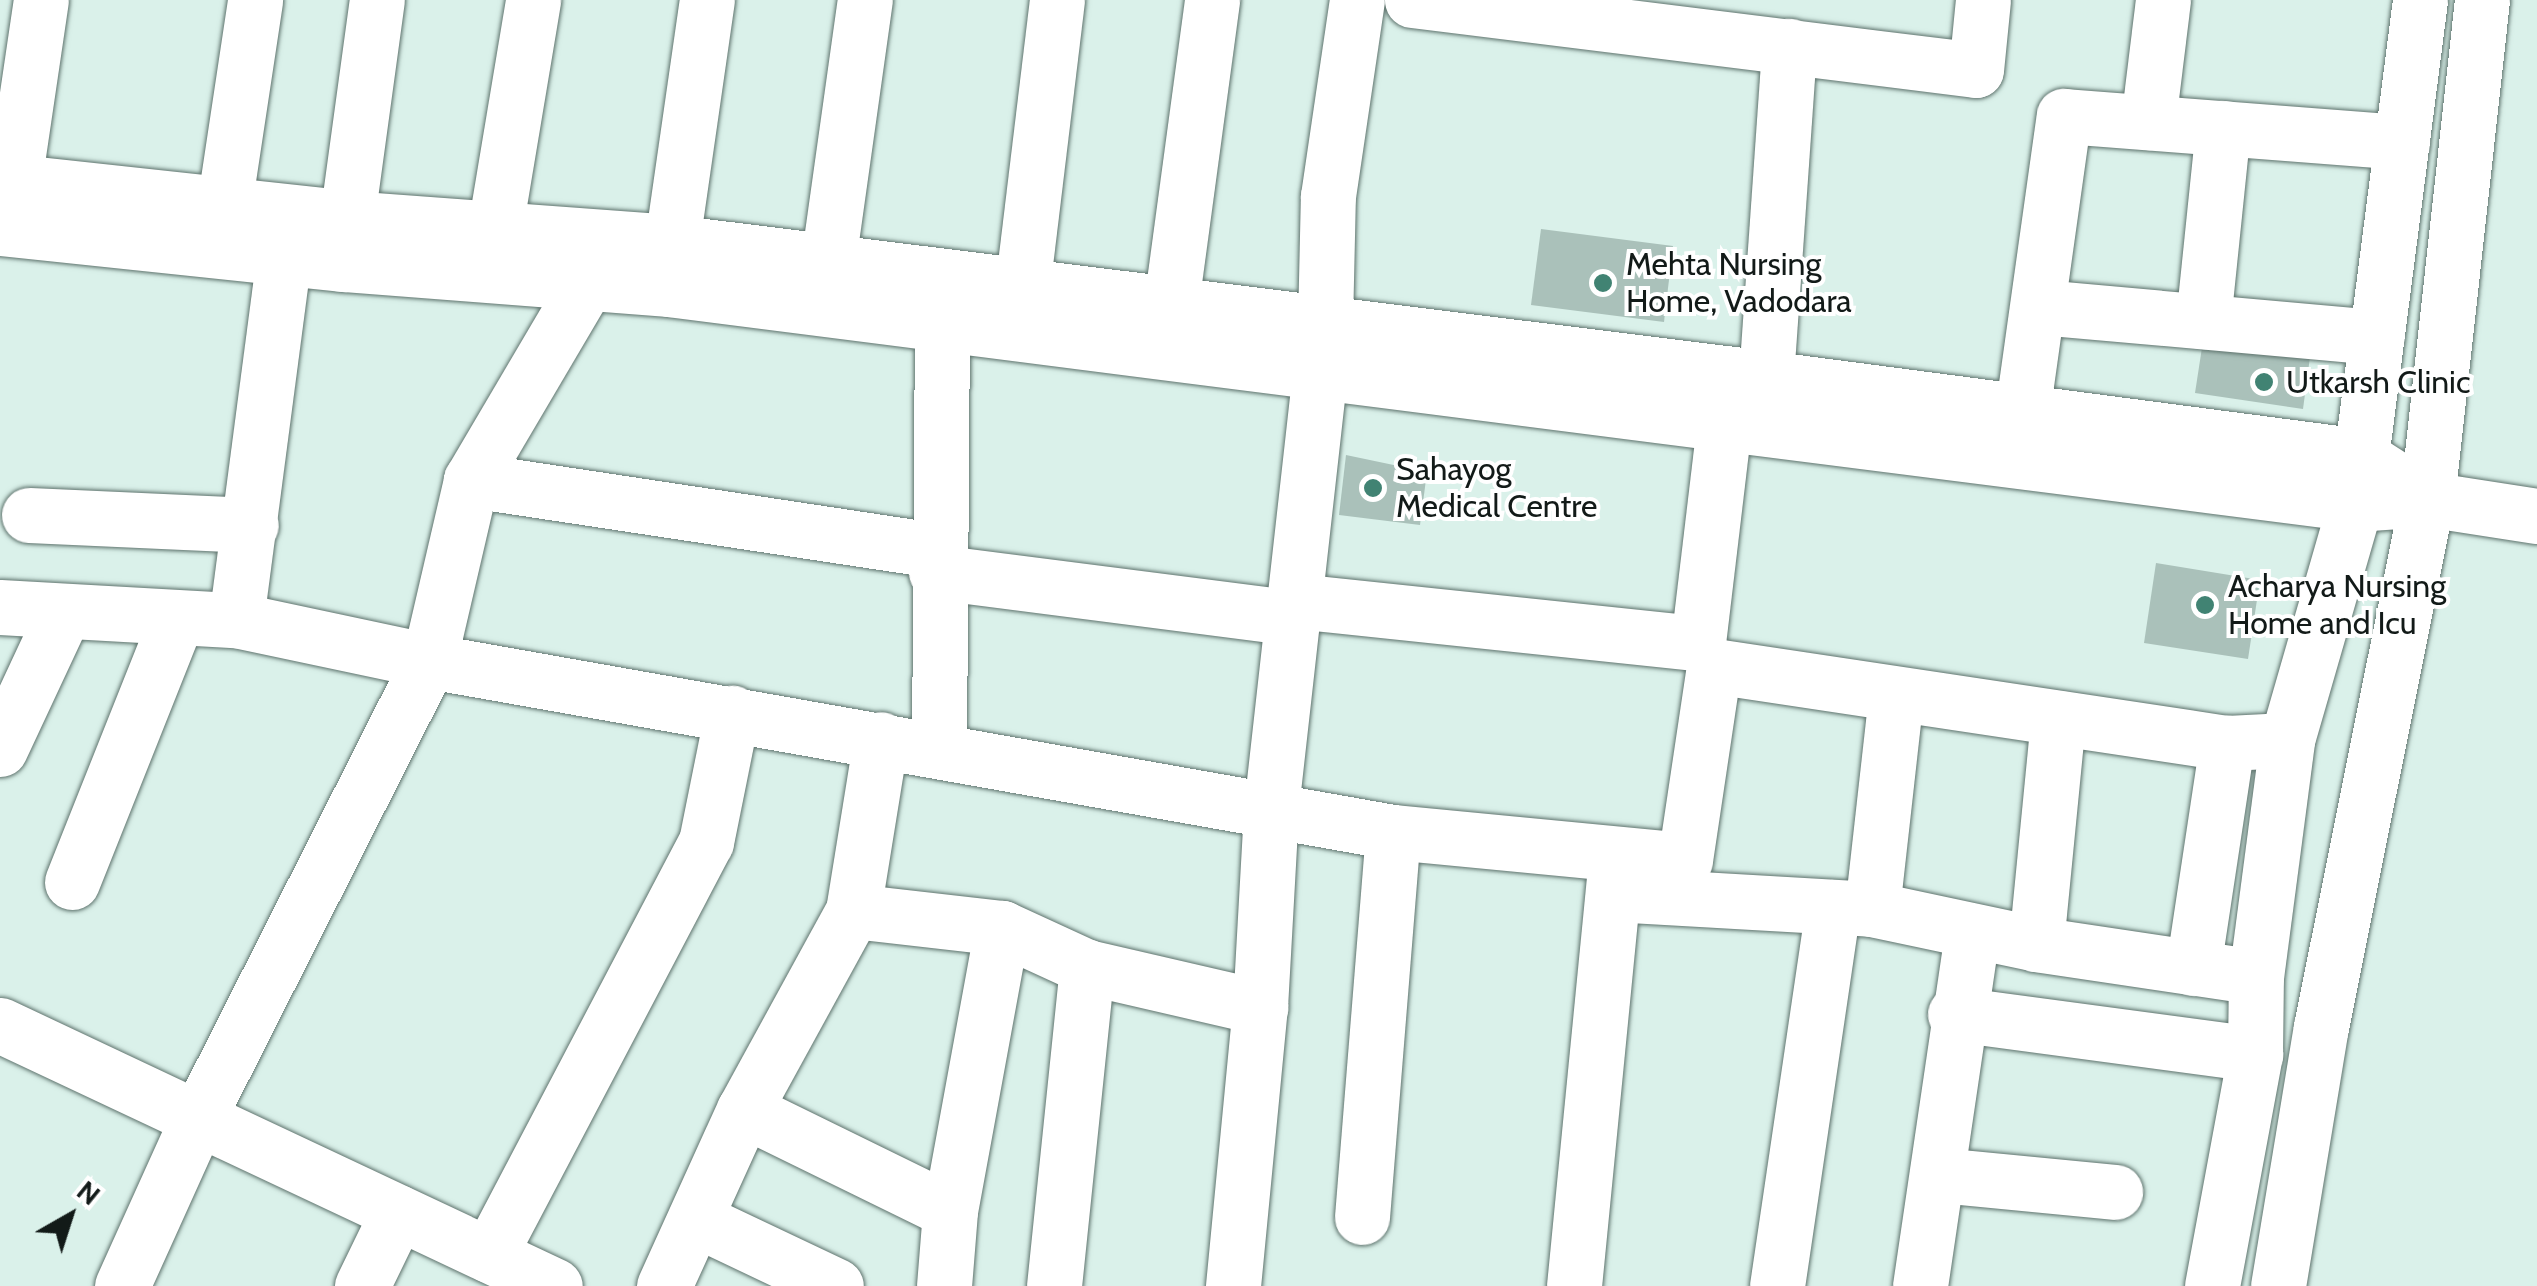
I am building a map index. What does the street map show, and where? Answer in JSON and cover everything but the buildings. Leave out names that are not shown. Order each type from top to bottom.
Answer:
[{"type":"street","points":[[5,205],[41,0]]},
{"type":"street","points":[[224,206],[255,0]]},
{"type":"street","points":[[347,218],[377,0]]},
{"type":"street","points":[[495,228],[533,0]]},
{"type":"street","points":[[672,242],[707,0]]},
{"type":"street","points":[[828,262],[865,0]]},
{"type":"street","points":[[1022,289],[1056,0]]},
{"type":"street","points":[[1170,304],[1212,0]]},
{"type":"street","points":[[1233,1286],[1260,1007],[1271,808],[1322,347],[1328,196],[1358,0]]},
{"type":"street","points":[[1412,0],[1976,70],[1983,0]]},
{"type":"street","points":[[2148,122],[2163,0]]},
{"type":"street","points":[[2212,1286],[2255,1054],[2256,978],[2287,740],[2358,480],[2420,0]]},
{"type":"street","points":[[2278,1286],[2321,1026],[2427,499],[2482,0]]},
{"type":"street","points":[[471,480],[936,561],[1295,610],[1698,644],[1789,46]]},
{"type":"street","points":[[2022,412],[2040,307],[2064,116],[2402,142]]},
{"type":"street","points":[[2203,321],[2223,128]]},
{"type":"street","points":[[5,205],[224,206],[286,236],[347,218],[495,228],[599,262],[672,242],[828,262],[942,304],[1022,289],[1170,304],[1322,347]]},
{"type":"street","points":[[5,205],[286,236],[599,262],[942,304],[1739,391],[2022,412],[2358,480],[2427,499],[2537,516]]},
{"type":"street","points":[[236,620],[286,236]]},
{"type":"street","points":[[122,1286],[198,1118],[429,660],[471,480],[599,262]]},
{"type":"street","points":[[939,750],[936,561],[942,304]]},
{"type":"street","points":[[2040,307],[2377,337]]},
{"type":"street","points":[[1739,391],[2358,480]]},
{"type":"street","points":[[28,514],[251,525]]},
{"type":"street","points":[[0,608],[236,620],[429,660],[1393,832],[1852,908],[2036,944],[2256,978]]},
{"type":"street","points":[[0,749],[64,612]]},
{"type":"street","points":[[72,882],[176,618]]},
{"type":"street","points":[[1615,871],[1685,860],[1714,666],[2227,743],[2287,740]]},
{"type":"street","points":[[1777,1286],[1896,694]]},
{"type":"street","points":[[489,1255],[706,842],[732,713]]},
{"type":"street","points":[[2036,944],[2058,718]]},
{"type":"street","points":[[664,1286],[744,1110],[853,911],[881,740]]},
{"type":"street","points":[[2193,968],[2227,743]]},
{"type":"street","points":[[1362,1218],[1393,832]]},
{"type":"street","points":[[1574,1286],[1615,871]]},
{"type":"street","points":[[853,911],[1002,928],[1086,966],[1260,1007]]},
{"type":"street","points":[[944,1286],[950,1211],[1002,928]]},
{"type":"street","points":[[1920,1286],[1940,1176],[1955,1014],[1972,932]]},
{"type":"street","points":[[1054,1286],[1086,966]]},
{"type":"street","points":[[1955,1014],[2255,1054]]},
{"type":"street","points":[[0,1025],[555,1286]]},
{"type":"street","points":[[744,1110],[950,1211]]},
{"type":"street","points":[[1940,1176],[2115,1192]]},
{"type":"street","points":[[362,1286],[398,1212]]},
{"type":"street","points":[[695,1218],[836,1286]]},
{"type":"place","name":"Mehta Nursing Home, Vadodara","points":[[1603,283]]},
{"type":"place","name":"Utkarsh Clinic","points":[[2264,382]]},
{"type":"place","name":"Sahayog Medical Centre","points":[[1373,488]]},
{"type":"place","name":"Acharya Nursing Home and Icu","points":[[2205,605]]}]
